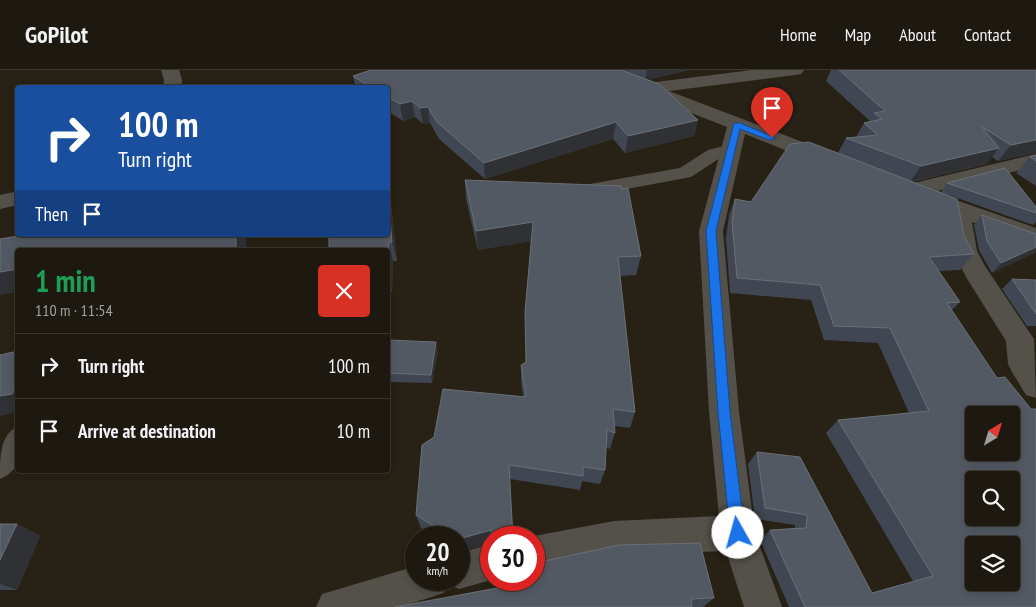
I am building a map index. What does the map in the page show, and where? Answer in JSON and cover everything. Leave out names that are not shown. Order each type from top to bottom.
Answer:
[{"type":"street","points":[[170,70],[172,85]]},
{"type":"street","points":[[598,70],[646,89],[734,137],[846,167]]},
{"type":"street","points":[[646,89],[795,70]]},
{"type":"street","points":[[734,137],[711,231],[724,412],[738,533],[763,607]]},
{"type":"street","points":[[1036,160],[900,188],[1036,237]]},
{"type":"street","points":[[0,202],[15,199]]},
{"type":"street","points":[[958,208],[965,251],[975,271],[1020,339],[1022,364],[1036,386]]},
{"type":"street","points":[[0,464],[15,444]]},
{"type":"street","points":[[545,552],[614,538],[738,533]]},
{"type":"street","points":[[335,607],[405,587]]},
{"type":"lane","points":[[573,193],[685,172],[714,154],[734,137]]},
{"type":"building","points":[[371,70],[621,70],[659,84],[698,120],[628,136],[616,122],[484,163],[437,122],[428,107],[420,108],[412,101],[400,104],[390,98],[390,85],[367,85],[353,76]]},
{"type":"building","points":[[839,70],[1036,70],[1036,140],[1011,145],[982,127],[999,148],[921,166],[846,138],[878,135],[864,123],[882,119],[874,113],[885,111]]},
{"type":"building","points":[[809,142],[957,199],[964,236],[974,254],[929,257],[960,302],[947,303],[997,378],[1005,377],[1031,409],[1036,409],[1036,607],[805,607],[770,530],[806,528],[807,515],[765,508],[757,452],[800,457],[872,593],[933,576],[838,420],[929,411],[890,328],[834,326],[820,285],[737,278],[732,222],[735,199],[751,202],[790,144]]},
{"type":"building","points":[[1036,155],[1036,161],[1030,157]]},
{"type":"building","points":[[1005,168],[1036,207],[1036,213],[947,183]]},
{"type":"building","points":[[465,180],[621,186],[621,189],[628,188],[641,256],[618,257],[635,412],[613,409],[615,433],[607,430],[605,470],[583,467],[583,476],[509,465],[512,526],[480,526],[480,533],[470,536],[470,526],[433,526],[416,515],[422,445],[434,437],[443,389],[526,397],[521,365],[526,362],[525,312],[533,222],[476,231]]},
{"type":"building","points":[[982,215],[1036,234],[1036,247],[1001,263],[987,241]]},
{"type":"building","points":[[390,218],[392,242],[389,242],[389,248],[329,248],[329,237],[390,237]]},
{"type":"building","points":[[15,236],[236,237],[236,247],[15,248],[15,270],[0,272],[0,239]]},
{"type":"building","points":[[1012,279],[1036,280],[1036,314]]},
{"type":"building","points":[[390,340],[436,342],[431,375],[390,373]]},
{"type":"building","points":[[15,352],[15,388],[12,394],[0,396],[0,355]]},
{"type":"building","points":[[0,524],[17,524],[0,560]]},
{"type":"building","points":[[700,543],[714,598],[691,599],[692,607],[395,607],[481,591],[545,591],[545,561],[619,545]]},
{"type":"route","points":[[738,533],[724,412],[711,231],[715,207],[723,184],[737,125],[772,138]]}]
